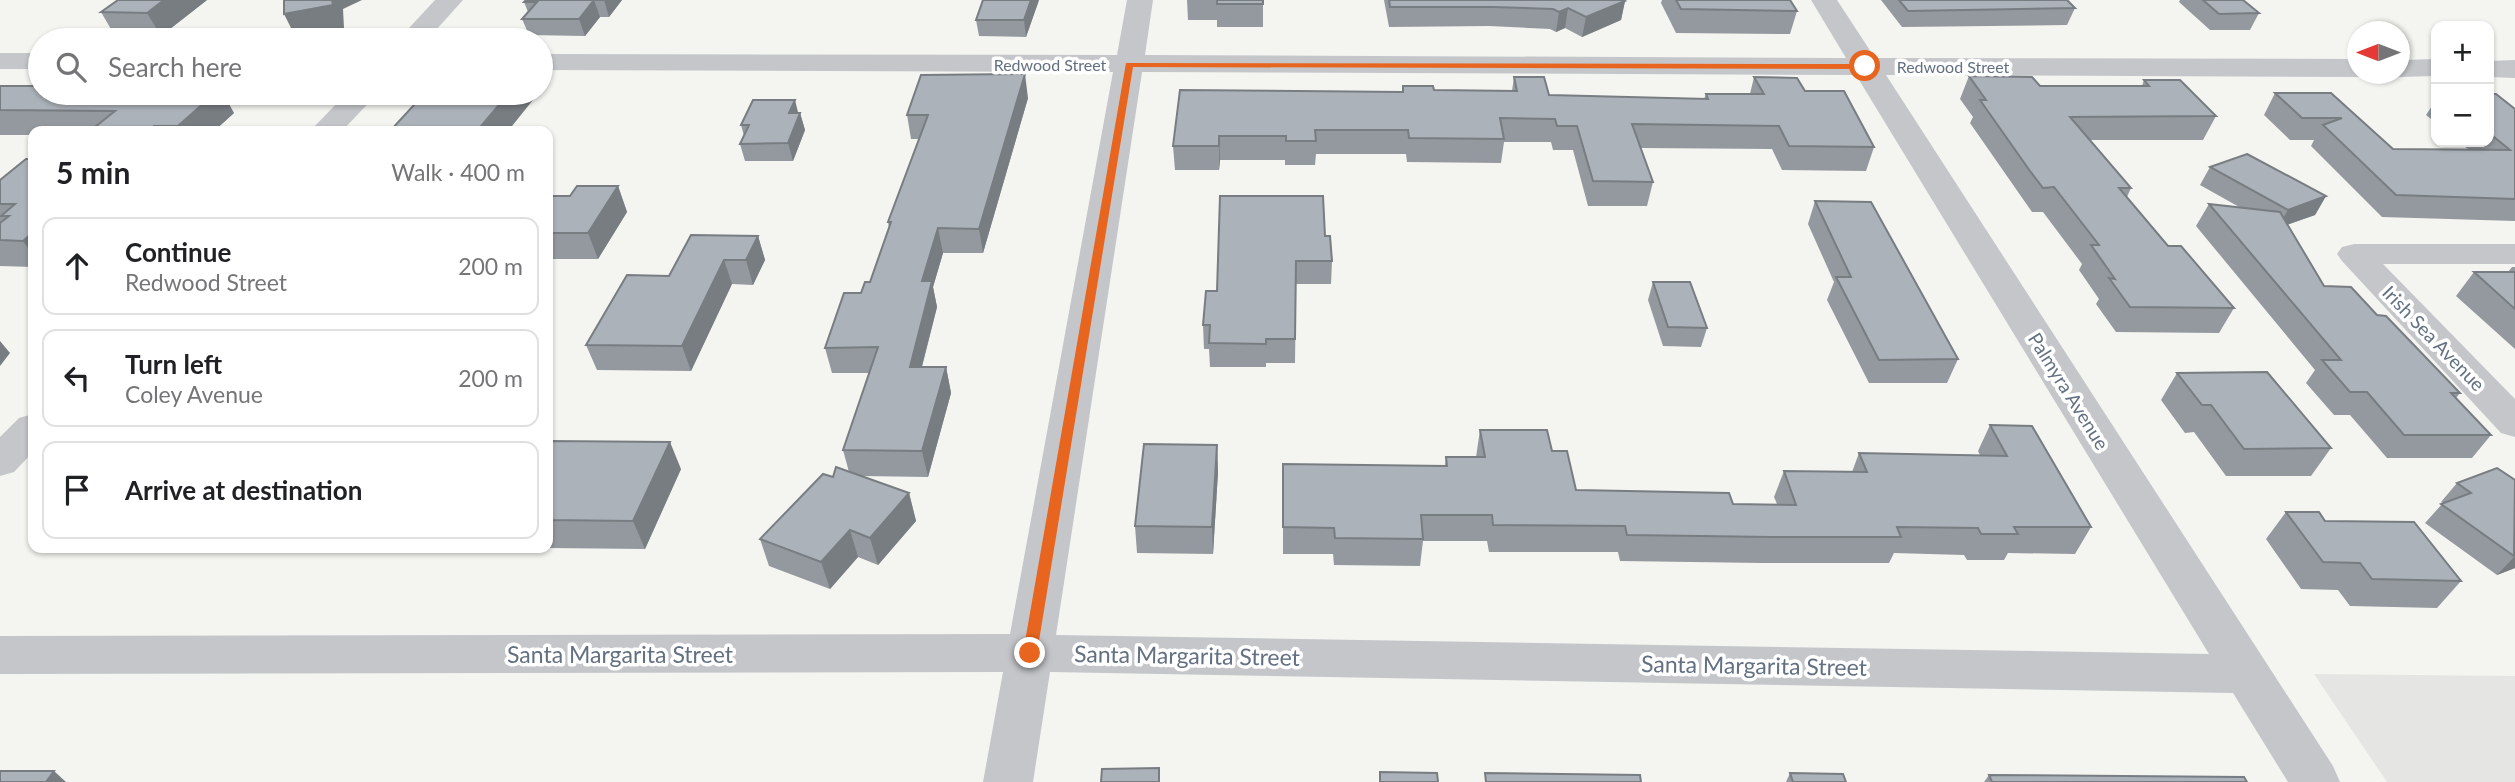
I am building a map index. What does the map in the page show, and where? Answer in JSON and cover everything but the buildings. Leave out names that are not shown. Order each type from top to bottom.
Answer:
[{"type":"street","points":[[423,28],[450,0]]},
{"type":"street","points":[[1008,782],[1140,0]]},
{"type":"street","name":"Palmyra Avenue","points":[[1824,0],[2315,782]]},
{"type":"street","points":[[0,61],[28,61]]},
{"type":"street","name":"Redwood Street","points":[[553,62],[2347,68]]},
{"type":"street","points":[[2410,68],[2431,68]]},
{"type":"street","points":[[2494,69],[2515,69]]},
{"type":"street","points":[[330,126],[350,105]]},
{"type":"street","name":"Irish Sea Avenue","points":[[2515,254],[2354,254],[2515,423]]},
{"type":"street","points":[[0,461],[28,433]]},
{"type":"street","name":"Santa Margarita Street","points":[[0,655],[1030,653],[2247,674]]},
{"type":"shaded area","points":[[2314,674],[2515,676],[2515,782],[2387,782]]},
{"type":"route","points":[[1030,653],[1129,64],[1865,66]]}]
